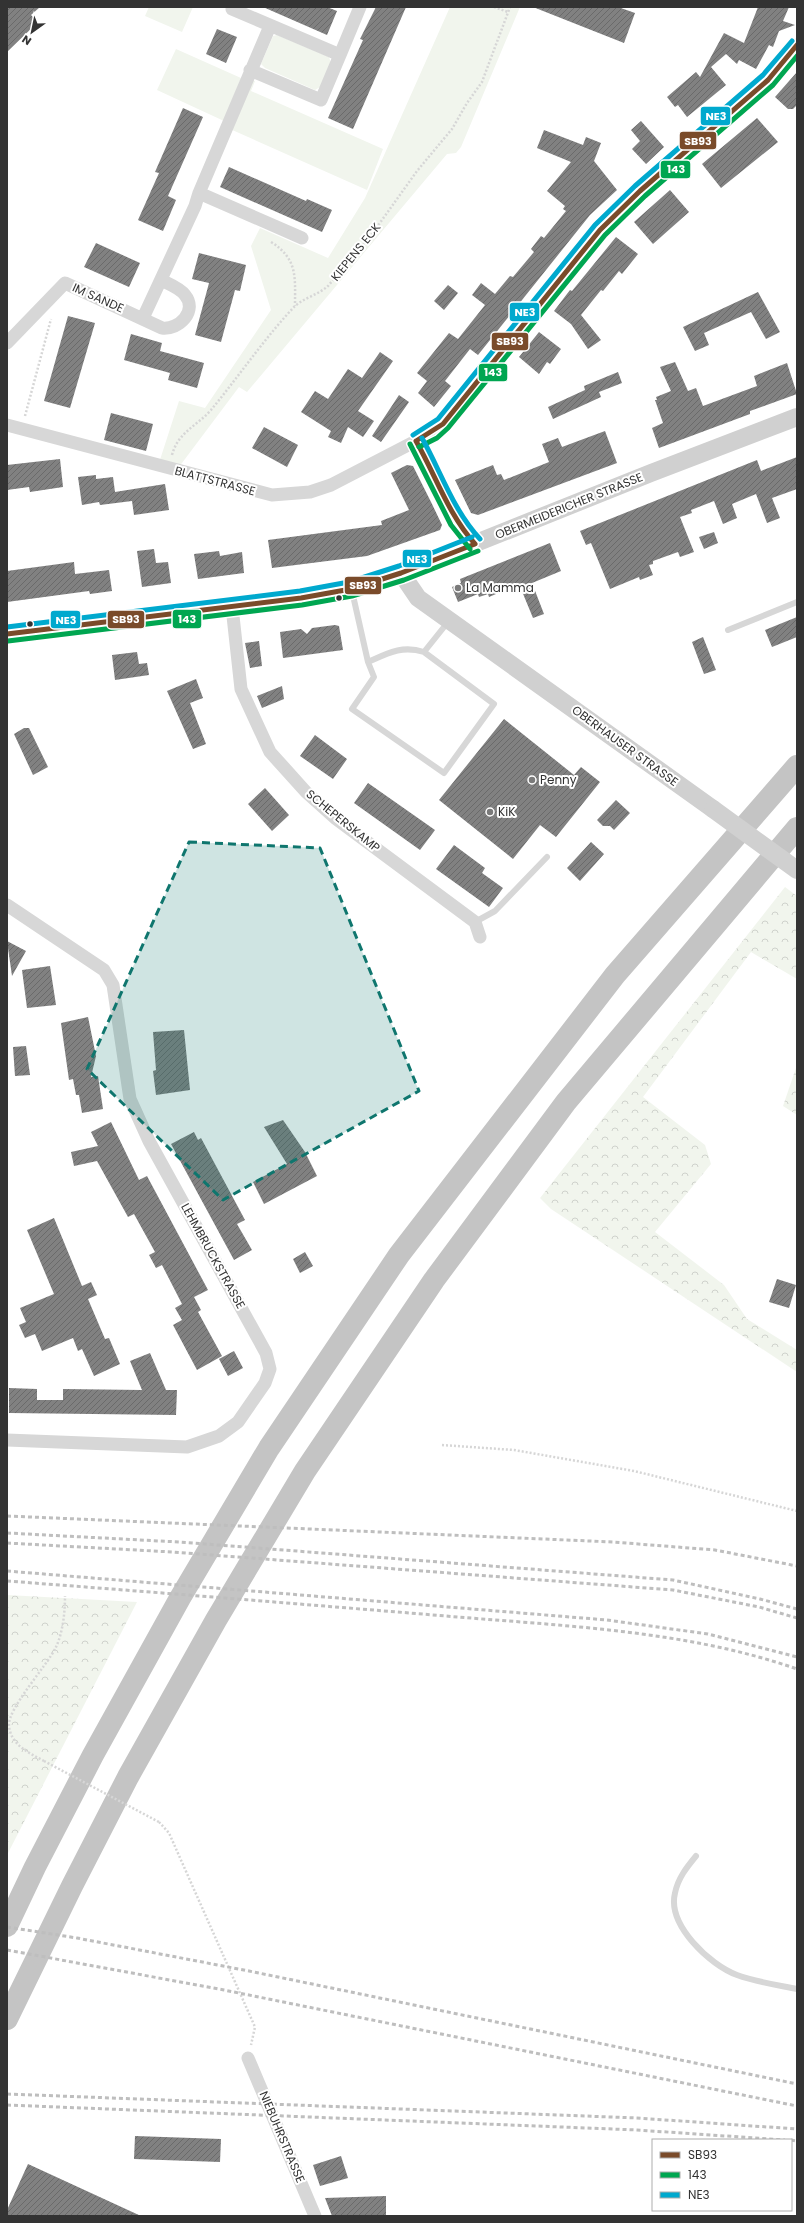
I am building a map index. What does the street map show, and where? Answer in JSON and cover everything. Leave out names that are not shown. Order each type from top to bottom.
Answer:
[{"type":"highway","points":[[7,1926],[35,1867],[90,1762],[180,1598],[269,1448],[398,1255],[615,975],[797,766]]},
{"type":"highway","points":[[7,2019],[72,1886],[128,1777],[216,1620],[305,1471],[434,1280],[566,1102],[797,828]]},
{"type":"main road","name":"OBERMEIDERICHER STRASSE","points":[[7,634],[232,607],[351,589],[401,573],[797,417]]},
{"type":"main road","name":"OBERHAUSER STRASSE","points":[[401,573],[418,598],[797,870]]},
{"type":"street","points":[[250,70],[321,100],[360,7]]},
{"type":"street","points":[[232,9],[340,54]]},
{"type":"street","points":[[143,318],[196,206],[198,193],[270,26]]},
{"type":"street","name":"BLATTSTRASSE","points":[[7,425],[254,492],[272,495],[297,494],[318,490],[342,480],[433,432],[443,424],[607,223],[640,191],[768,80],[797,45]]},
{"type":"street","points":[[198,193],[302,238]]},
{"type":"street","name":"IM SANDE","points":[[7,343],[65,283],[168,328],[181,323],[187,314],[188,301],[184,294],[161,280]]},
{"type":"street","points":[[416,441],[428,460],[460,528],[476,544]]},
{"type":"street","name":"SCHEPERSKAMP","points":[[232,607],[241,689],[270,752],[306,792],[335,818],[475,922]]},
{"type":"street","name":"LEHMBRUCKSTRASSE","points":[[7,905],[104,970],[113,985],[130,1099],[149,1141],[266,1353],[270,1369],[265,1383],[238,1422],[219,1436],[187,1447],[7,1440]]},
{"type":"street","points":[[475,922],[480,937]]},
{"type":"street","name":"NIEBUHRSTRASSE","points":[[248,2058],[315,2216]]},
{"type":"lane","points":[[351,589],[368,662],[374,678],[352,709],[444,772],[494,704],[424,652],[411,648],[390,652],[368,662]]},
{"type":"lane","points":[[728,630],[797,602]]},
{"type":"lane","points":[[424,652],[449,620]]},
{"type":"lane","points":[[475,922],[495,910],[547,857]]},
{"type":"lane","points":[[696,1856],[682,1873],[674,1894],[676,1916],[692,1943],[715,1964],[737,1975],[797,1989]]},
{"type":"path","points":[[494,7],[508,12]]},
{"type":"path","name":"KIEPENS ECK","points":[[169,469],[174,448],[184,432],[209,413],[295,306],[320,293],[328,286],[372,234],[417,171],[452,129],[467,103],[482,82],[510,7]]},
{"type":"path","points":[[269,240],[284,252],[291,260],[294,270],[295,306]]},
{"type":"path","points":[[21,429],[53,313],[50,299]]},
{"type":"path","points":[[442,1444],[514,1450],[634,1471],[797,1511]]},
{"type":"path","points":[[64,1596],[65,1609],[57,1646],[46,1665],[12,1711],[9,1724],[15,1741],[23,1749],[44,1761],[159,1822],[169,1833],[254,2027],[248,2058]]},
{"type":"highlighted area","points":[[189,842],[320,848],[419,1091],[223,1200],[87,1069]]},
{"type":"green space","points":[[149,7],[193,7],[182,32],[145,16]]},
{"type":"green space","points":[[450,7],[520,7],[461,147],[456,153],[447,154],[247,392],[239,387],[176,471],[158,466],[179,401],[205,408],[271,310],[251,246],[260,228],[328,258],[365,198]]},
{"type":"green space","points":[[277,35],[329,57],[331,63],[320,87],[315,90],[265,68],[261,64],[273,36]]},
{"type":"green space","points":[[176,49],[241,78],[224,121],[157,90]]},
{"type":"green space","points":[[251,80],[255,81],[251,91],[383,149],[367,190],[230,129]]},
{"type":"green space","points":[[785,887],[797,896],[797,979],[751,952],[643,1097],[705,1145],[711,1164],[655,1232],[724,1285],[747,1319],[797,1350],[797,1372],[551,1209],[540,1198]]},
{"type":"green space","points":[[797,1065],[797,1115],[783,1106]]},
{"type":"green space","points":[[7,1595],[137,1602],[7,1855]]},
{"type":"building","points":[[7,7],[40,7],[31,15],[38,22],[7,52]]},
{"type":"building","points":[[263,7],[327,7],[337,11],[327,35]]},
{"type":"building","points":[[376,7],[406,7],[353,129],[328,118],[363,40],[360,39]]},
{"type":"building","points":[[533,7],[618,7],[635,13],[624,43]]},
{"type":"building","points":[[758,7],[789,7],[783,21],[795,25],[779,31],[773,47],[769,45],[756,69],[739,60],[737,64],[726,54],[711,67],[726,85],[687,117],[678,105],[675,107],[667,97],[696,72],[700,77],[724,33],[744,43]]},
{"type":"building","points":[[217,29],[237,37],[226,63],[206,54]]},
{"type":"building","points":[[797,72],[797,105],[793,109],[788,109],[775,97]]},
{"type":"building","points":[[183,108],[203,117],[168,196],[176,200],[163,231],[138,220],[159,173],[155,172]]},
{"type":"building","points":[[757,118],[778,142],[721,188],[702,164]]},
{"type":"building","points":[[641,121],[664,147],[646,164],[632,149],[640,141],[631,130]]},
{"type":"building","points":[[544,130],[583,145],[586,137],[601,143],[594,161],[617,190],[590,215],[478,355],[470,349],[445,381],[451,386],[434,407],[418,393],[427,381],[417,373],[449,333],[458,339],[485,305],[472,295],[481,283],[495,294],[510,276],[513,277],[534,252],[531,249],[541,236],[544,238],[566,211],[563,209],[565,206],[547,191],[571,162],[537,148]]},
{"type":"building","points":[[229,167],[306,201],[307,199],[332,210],[322,232],[220,187]]},
{"type":"building","points":[[670,190],[689,212],[653,244],[634,222]]},
{"type":"building","points":[[616,237],[638,254],[622,274],[619,271],[603,291],[601,290],[581,315],[601,340],[588,349],[571,324],[554,311],[570,290],[572,291]]},
{"type":"building","points":[[96,243],[140,263],[129,287],[84,267]]},
{"type":"building","points":[[199,253],[246,265],[240,291],[235,290],[221,342],[195,335],[209,283],[192,279]]},
{"type":"building","points":[[448,285],[458,293],[444,310],[434,301]]},
{"type":"building","points":[[758,292],[780,332],[766,339],[751,312],[704,333],[709,345],[695,351],[683,327]]},
{"type":"building","points":[[68,316],[95,323],[70,408],[44,401]]},
{"type":"building","points":[[539,332],[561,349],[550,364],[547,362],[539,374],[519,357]]},
{"type":"building","points":[[131,334],[162,343],[160,351],[204,363],[197,388],[168,380],[170,373],[124,360]]},
{"type":"building","points":[[380,352],[393,361],[358,411],[374,421],[363,437],[348,427],[341,443],[328,437],[331,431],[301,412],[315,391],[328,399],[348,369],[362,378]]},
{"type":"building","points":[[675,362],[688,391],[696,388],[703,406],[757,386],[754,376],[787,363],[797,394],[750,411],[750,414],[659,448],[652,428],[663,423],[655,400],[657,400],[656,397],[671,391],[660,367]]},
{"type":"building","points":[[618,372],[622,383],[599,392],[601,397],[553,419],[548,407],[585,390],[584,386]]},
{"type":"building","points":[[399,395],[409,402],[381,442],[372,436]]},
{"type":"building","points":[[111,413],[153,424],[146,451],[104,440]]},
{"type":"building","points":[[264,427],[298,445],[287,467],[252,448]]},
{"type":"building","points":[[605,431],[617,463],[478,515],[471,513],[455,480],[493,465],[497,475],[501,474],[504,480],[549,462],[542,444],[558,438],[562,447]]},
{"type":"building","points":[[797,457],[797,489],[772,498],[780,518],[767,523],[756,494],[732,504],[737,518],[723,524],[714,501],[691,510],[692,513],[680,517],[694,552],[680,557],[678,552],[653,561],[653,564],[649,565],[653,575],[640,580],[639,577],[610,589],[591,543],[586,545],[580,531],[757,460],[761,471]]},
{"type":"building","points":[[60,459],[63,487],[30,492],[29,487],[7,490],[7,465]]},
{"type":"building","points":[[407,465],[413,466],[442,525],[440,530],[367,556],[272,568],[268,540],[382,525],[381,521],[409,510],[391,473]]},
{"type":"building","points":[[96,475],[96,479],[113,477],[115,492],[165,484],[169,510],[134,515],[132,501],[100,505],[99,502],[82,505],[78,477]]},
{"type":"building","points":[[714,532],[718,543],[704,549],[699,537]]},
{"type":"building","points":[[550,543],[561,571],[532,583],[544,614],[533,618],[519,584],[489,597],[488,594],[479,597],[478,594],[458,602],[452,587],[461,583],[460,579]]},
{"type":"building","points":[[154,549],[156,563],[168,562],[171,583],[142,587],[137,551]]},
{"type":"building","points":[[219,551],[220,556],[242,552],[244,573],[198,579],[194,554]]},
{"type":"building","points":[[74,562],[75,574],[109,570],[112,591],[90,594],[89,591],[7,602],[7,571]]},
{"type":"building","points":[[797,617],[797,637],[772,647],[765,630]]},
{"type":"building","points":[[335,625],[339,626],[343,650],[283,658],[280,632],[301,629],[307,634],[312,628]]},
{"type":"building","points":[[703,637],[716,670],[704,674],[692,642]]},
{"type":"building","points":[[259,641],[262,666],[250,668],[245,643]]},
{"type":"building","points":[[137,652],[139,664],[147,663],[149,675],[115,680],[112,655]]},
{"type":"building","points":[[196,679],[203,698],[190,703],[206,744],[193,749],[167,691]]},
{"type":"building","points":[[282,686],[284,699],[262,708],[257,696]]},
{"type":"building","name":"Penny","points":[[504,719],[574,775],[581,767],[600,782],[556,837],[540,825],[513,859],[439,800]]},
{"type":"building","points":[[24,728],[29,728],[48,767],[33,775],[14,734]]},
{"type":"building","points":[[315,735],[347,759],[333,779],[300,756]]},
{"type":"building","points":[[368,783],[435,830],[420,850],[354,803]]},
{"type":"building","points":[[265,788],[289,815],[272,831],[248,804]]},
{"type":"building","points":[[616,800],[630,813],[614,830],[610,826],[603,826],[597,820]]},
{"type":"building","points":[[591,842],[604,854],[580,881],[567,868]]},
{"type":"building","points":[[454,845],[485,868],[482,873],[503,888],[489,907],[436,869]]},
{"type":"building","points":[[7,941],[26,951],[12,976]]},
{"type":"building","points":[[50,966],[56,1005],[27,1008],[22,970]]},
{"type":"building","points":[[88,1017],[96,1056],[91,1077],[98,1076],[103,1109],[82,1113],[79,1095],[76,1095],[73,1079],[69,1080],[61,1023]]},
{"type":"building","points":[[184,1030],[190,1090],[156,1095],[153,1071],[156,1070],[153,1032]]},
{"type":"building","points":[[26,1046],[30,1075],[15,1076],[13,1047]]},
{"type":"building","points":[[283,1120],[305,1152],[317,1176],[264,1204],[253,1182],[287,1164],[264,1127]]},
{"type":"building","points":[[111,1122],[139,1180],[147,1176],[208,1290],[194,1297],[201,1310],[198,1312],[222,1356],[197,1370],[173,1325],[182,1320],[175,1308],[182,1304],[162,1265],[156,1268],[149,1255],[155,1252],[134,1214],[128,1217],[97,1161],[74,1166],[71,1152],[98,1146],[91,1132]]},
{"type":"building","points":[[194,1132],[198,1140],[201,1138],[245,1220],[237,1224],[252,1250],[234,1260],[171,1144]]},
{"type":"building","points":[[54,1218],[82,1286],[91,1282],[97,1295],[88,1299],[105,1339],[109,1338],[120,1364],[94,1376],[82,1349],[78,1351],[73,1338],[42,1351],[35,1334],[25,1338],[19,1325],[26,1322],[20,1308],[54,1294],[27,1230]]},
{"type":"building","points":[[305,1252],[313,1266],[300,1273],[293,1259]]},
{"type":"building","points":[[777,1279],[796,1285],[789,1308],[769,1302]]},
{"type":"building","points":[[234,1351],[243,1368],[228,1376],[219,1359]]},
{"type":"building","points":[[150,1353],[166,1390],[177,1390],[176,1415],[9,1413],[9,1388],[37,1389],[37,1400],[63,1400],[63,1389],[142,1390],[130,1361]]},
{"type":"building","points":[[135,2136],[221,2139],[220,2162],[134,2159]]},
{"type":"building","points":[[341,2156],[348,2178],[320,2186],[313,2165]]},
{"type":"building","points":[[28,2164],[141,2216],[7,2216],[7,2210]]},
{"type":"building","points":[[386,2196],[386,2216],[332,2216],[325,2198]]},
{"type":"railway","points":[[7,1516],[613,1542],[715,1550],[797,1566]]},
{"type":"railway","points":[[7,1533],[179,1542],[673,1580],[760,1599],[797,1609]]},
{"type":"railway","points":[[7,1543],[172,1552],[673,1590],[759,1607],[797,1618]]},
{"type":"railway","points":[[7,1571],[607,1620],[708,1634],[797,1657]]},
{"type":"railway","points":[[7,1581],[579,1627],[668,1638],[712,1646],[755,1656],[797,1669]]},
{"type":"railway","points":[[7,1927],[77,1938],[249,1971],[797,2084]]},
{"type":"railway","points":[[7,1950],[224,1990],[797,2106]]},
{"type":"railway","points":[[7,2094],[637,2118],[797,2129]]},
{"type":"railway","points":[[7,2105],[637,2130],[770,2139]]},
{"type":"railway","points":[[792,2140],[797,2141]]},
{"type":"transit line","name":"NE3","points":[[413,435],[438,419],[595,225],[635,186],[763,75],[792,41]]},
{"type":"transit line","name":"SB93","points":[[416,441],[443,424],[600,230],[640,191],[768,80],[797,45]]},
{"type":"transit line","name":"143","points":[[419,447],[437,438],[448,428],[605,235],[645,196],[773,85],[797,56]]},
{"type":"transit line","name":"NE3","points":[[422,438],[462,516],[480,539]]},
{"type":"transit line","name":"SB93","points":[[416,441],[457,520],[475,544]]},
{"type":"transit line","name":"143","points":[[410,444],[451,525],[470,549]]},
{"type":"transit line","name":"NE3","points":[[7,627],[300,591],[349,582],[399,566],[472,537]]},
{"type":"transit line","name":"SB93","points":[[7,634],[301,598],[351,589],[401,573],[475,544]]},
{"type":"transit line","name":"143","points":[[8,641],[302,605],[352,596],[404,580],[478,551]]},
{"type":"place","name":"La Mamma","points":[[458,588]]},
{"type":"place","name":"Penny","points":[[532,780]]},
{"type":"place","name":"KiK","points":[[490,812]]}]
